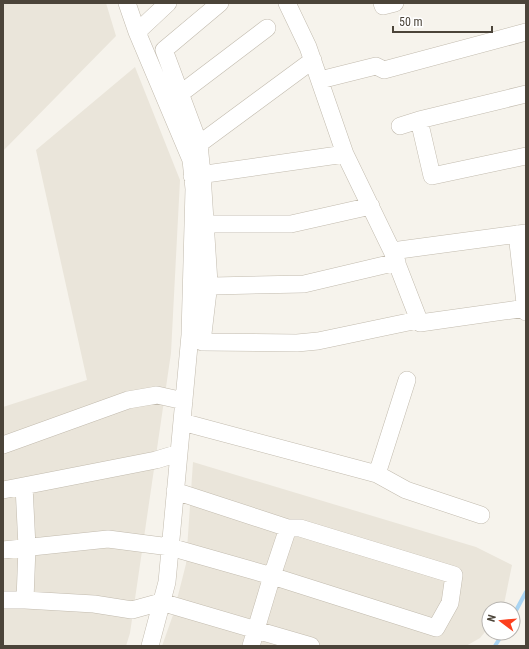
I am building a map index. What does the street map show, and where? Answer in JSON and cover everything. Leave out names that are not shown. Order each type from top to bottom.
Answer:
[{"type":"street","points":[[127,3],[137,32],[193,148]]},
{"type":"street","points":[[137,32],[168,3]]},
{"type":"street","points":[[220,3],[164,50],[180,94],[193,148],[191,160],[197,175],[206,224],[209,283],[202,342],[297,343],[318,341],[418,320]]},
{"type":"street","points":[[287,3],[313,60],[345,154],[394,256],[420,323],[526,308]]},
{"type":"street","points":[[382,3],[383,6],[395,3]]},
{"type":"street","points":[[180,94],[267,28]]},
{"type":"street","points":[[320,80],[376,66],[384,70],[526,32]]},
{"type":"street","points":[[193,148],[313,60]]},
{"type":"street","points":[[400,126],[526,94]]},
{"type":"street","points":[[419,120],[432,176],[526,156]]},
{"type":"street","points":[[197,175],[345,154]]},
{"type":"street","points":[[150,646],[166,582],[170,547],[190,335],[194,189],[197,175]]},
{"type":"street","points":[[206,224],[291,224],[370,206]]},
{"type":"street","points":[[191,279],[209,283],[213,286],[304,284],[394,256],[521,234],[526,312]]},
{"type":"street","points":[[377,474],[407,380]]},
{"type":"street","points":[[3,445],[128,400],[157,395],[184,401]]},
{"type":"street","points":[[182,422],[377,474],[406,490],[482,516]]},
{"type":"street","points":[[3,490],[156,460],[179,453]]},
{"type":"street","points":[[24,486],[27,547],[25,600]]},
{"type":"street","points":[[3,550],[108,539],[170,547],[272,576],[436,628],[450,603],[454,575],[300,528],[288,528],[175,491]]},
{"type":"street","points":[[251,646],[288,528]]},
{"type":"street","points":[[3,600],[94,604],[132,610],[161,602],[311,646]]},
{"type":"shaded area","points":[[3,3],[106,3],[116,36],[3,151]]},
{"type":"shaded area","points":[[135,67],[180,180],[171,353],[130,633],[126,646],[3,646],[3,407],[87,380],[36,150]]},
{"type":"shaded area","points":[[193,462],[476,547],[512,565],[505,601],[481,601],[481,637],[466,646],[162,646],[173,615],[186,564]]},
{"type":"waterway","points":[[521,601],[526,592]]},
{"type":"waterway","points":[[495,646],[498,641]]}]
